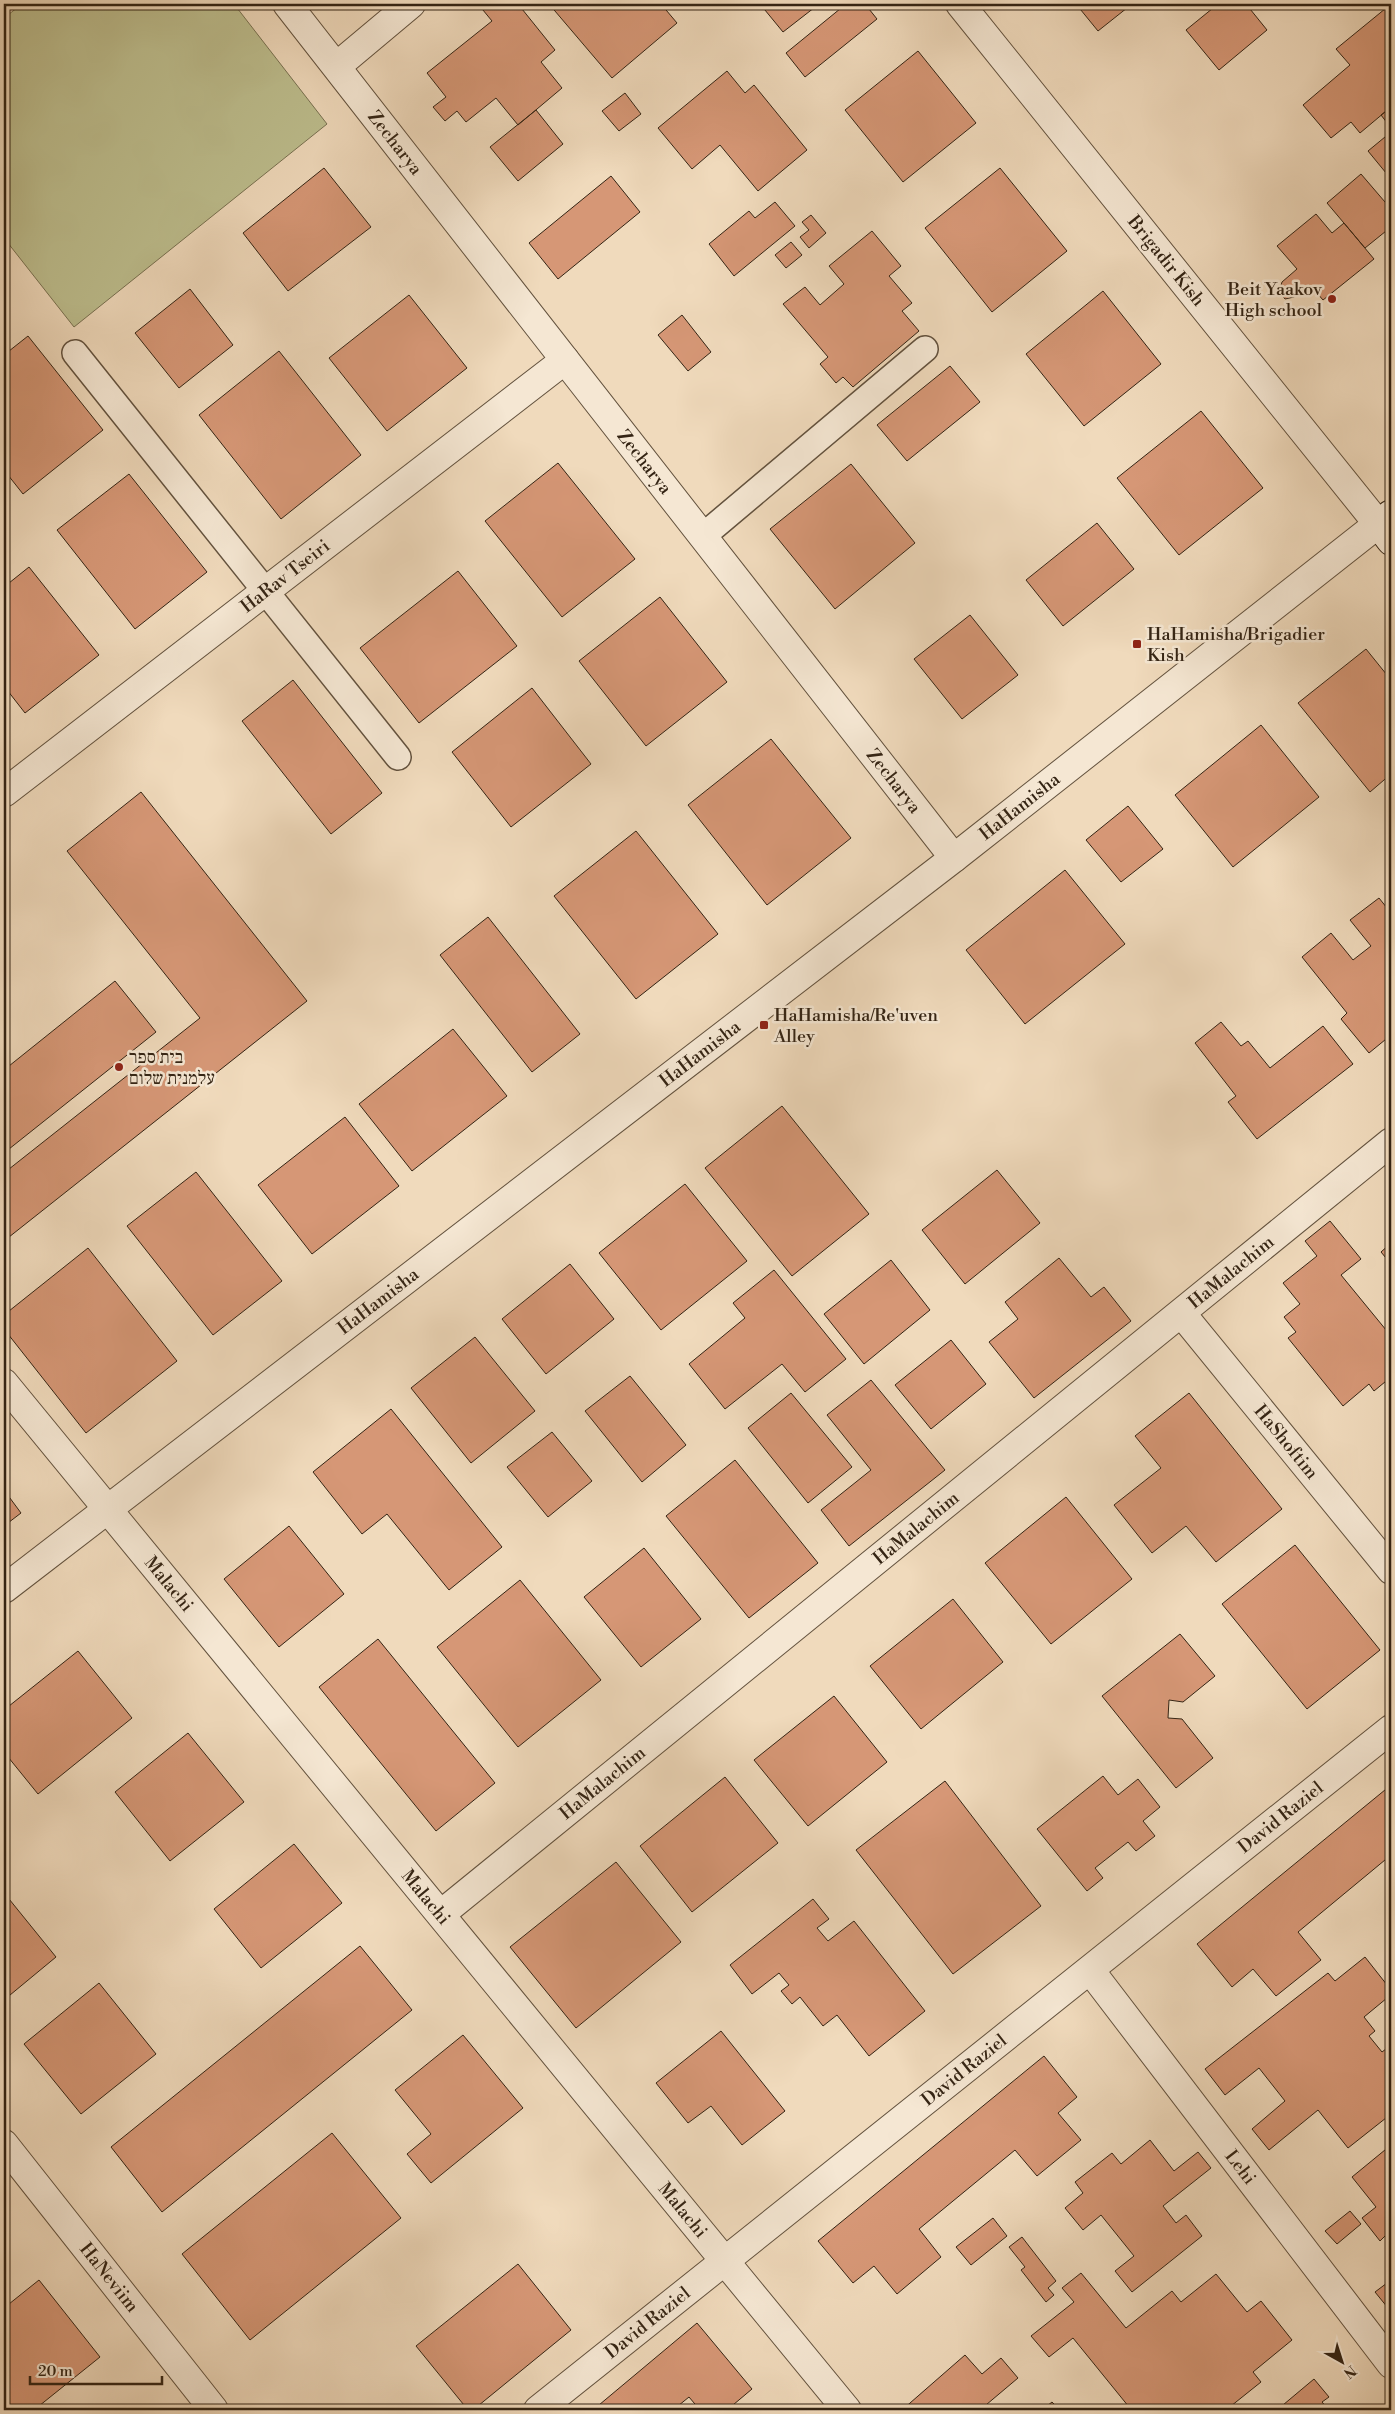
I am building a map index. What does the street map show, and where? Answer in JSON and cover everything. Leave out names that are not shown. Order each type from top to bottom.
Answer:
[{"type":"street","name":"Zecharya","points":[[287,4],[954,858]]},
{"type":"street","points":[[337,66],[411,4]]},
{"type":"street","name":"Brigadir Kish","points":[[960,4],[1387,526]]},
{"type":"street","name":"HaRav Tseiri","points":[[4,793],[565,360]]},
{"type":"street","name":"HaHamisha","points":[[4,1588],[1387,526]]},
{"type":"street","name":"HaMalachim","points":[[441,1914],[1182,1314],[1391,1142]]},
{"type":"street","name":"HaShoftim","points":[[1182,1314],[1391,1570]]},
{"type":"street","name":"Malachi","points":[[4,1383],[847,2410]]},
{"type":"street","name":"David Raziel","points":[[538,2410],[1391,1729]]},
{"type":"street","name":"Lehi","points":[[1090,1970],[1391,2364]]},
{"type":"street","name":"HaNeviim","points":[[4,2144],[214,2410]]},
{"type":"lane","points":[[703,536],[925,349]]},
{"type":"lane","points":[[75,353],[398,758]]},
{"type":"green space","points":[[22,4],[234,4],[327,124],[74,327],[4,238],[4,18]]},
{"type":"building","points":[[478,4],[518,4],[555,50],[541,62],[562,88],[518,125],[496,98],[466,122],[457,111],[445,121],[433,107],[446,97],[427,73],[492,21]]},
{"type":"building","points":[[549,4],[661,4],[677,23],[612,78]]},
{"type":"building","points":[[760,4],[819,4],[783,32]]},
{"type":"building","points":[[846,4],[865,4],[877,19],[805,77],[786,53]]},
{"type":"building","points":[[1076,4],[1132,4],[1098,31]]},
{"type":"building","points":[[1218,4],[1246,4],[1267,30],[1219,70],[1186,30]]},
{"type":"building","points":[[1391,4],[1391,107],[1360,133],[1351,122],[1331,138],[1303,105],[1350,65],[1336,49]]},
{"type":"building","points":[[918,51],[976,123],[903,182],[845,110]]},
{"type":"building","points":[[727,71],[745,93],[754,85],[807,150],[758,191],[720,145],[692,169],[658,128]]},
{"type":"building","points":[[625,93],[641,114],[619,131],[602,111]]},
{"type":"building","points":[[1391,107],[1391,128],[1381,115]]},
{"type":"building","points":[[536,110],[563,144],[518,181],[490,147]]},
{"type":"building","points":[[1391,132],[1391,179],[1368,151]]},
{"type":"building","points":[[324,168],[371,227],[288,291],[243,233]]},
{"type":"building","points":[[1000,168],[1067,251],[992,312],[925,228]]},
{"type":"building","points":[[1361,174],[1391,209],[1391,227],[1365,248],[1327,203]]},
{"type":"building","points":[[611,176],[640,212],[558,279],[529,243]]},
{"type":"building","points":[[775,202],[795,226],[734,276],[709,244],[749,211],[755,218]]},
{"type":"building","points":[[1316,214],[1332,233],[1344,223],[1374,259],[1323,300],[1310,285],[1294,297],[1285,299],[1279,292],[1282,282],[1297,269],[1277,246]]},
{"type":"building","points":[[811,215],[826,233],[809,248],[800,237],[809,230],[802,222]]},
{"type":"building","points":[[872,231],[901,266],[889,276],[912,303],[902,311],[919,331],[853,387],[843,377],[836,383],[820,364],[828,357],[783,304],[805,287],[820,305],[844,284],[829,266]]},
{"type":"building","points":[[791,242],[802,255],[786,268],[775,255]]},
{"type":"building","points":[[190,289],[233,345],[179,388],[135,333]]},
{"type":"building","points":[[1103,291],[1161,364],[1084,426],[1026,354]]},
{"type":"building","points":[[409,295],[467,368],[387,431],[329,358]]},
{"type":"building","points":[[682,315],[711,352],[688,371],[658,335]]},
{"type":"building","points":[[28,336],[103,430],[23,494],[4,470],[4,355]]},
{"type":"building","points":[[279,351],[361,455],[281,519],[199,415]]},
{"type":"building","points":[[950,366],[980,402],[907,461],[877,425]]},
{"type":"building","points":[[1201,411],[1263,488],[1179,555],[1117,478]]},
{"type":"building","points":[[558,463],[635,559],[562,617],[485,521]]},
{"type":"building","points":[[851,464],[915,543],[835,609],[770,529]]},
{"type":"building","points":[[129,474],[207,572],[135,629],[57,530]]},
{"type":"building","points":[[1097,523],[1134,569],[1063,626],[1026,580]]},
{"type":"building","points":[[29,567],[99,655],[25,713],[4,686],[4,587]]},
{"type":"building","points":[[458,571],[517,646],[419,723],[360,648]]},
{"type":"building","points":[[660,597],[727,682],[646,746],[579,661]]},
{"type":"building","points":[[970,615],[1018,675],[962,719],[914,659]]},
{"type":"building","points":[[1366,649],[1391,680],[1391,774],[1370,792],[1298,703]]},
{"type":"building","points":[[293,680],[382,793],[331,834],[242,721]]},
{"type":"building","points":[[532,688],[591,764],[511,827],[452,752]]},
{"type":"building","points":[[1261,725],[1319,797],[1233,867],[1175,795]]},
{"type":"building","points":[[771,739],[851,838],[767,905],[688,805]]},
{"type":"building","points":[[141,792],[307,1001],[4,1241],[4,1173],[200,1018],[67,851]]},
{"type":"building","points":[[1128,806],[1163,849],[1121,882],[1086,840]]},
{"type":"building","points":[[636,831],[718,934],[636,999],[554,896]]},
{"type":"building","points":[[1065,870],[1125,944],[1025,1024],[966,950]]},
{"type":"building","points":[[1379,898],[1391,913],[1391,1035],[1369,1053],[1341,1019],[1347,1013],[1302,957],[1331,933],[1353,960],[1371,946],[1350,920]]},
{"type":"building","points":[[488,917],[580,1034],[532,1072],[440,955]]},
{"type":"building","points":[[115,981],[156,1032],[4,1153],[4,1070]]},
{"type":"building","points":[[1221,1022],[1241,1046],[1248,1041],[1270,1068],[1323,1026],[1353,1064],[1257,1139],[1228,1102],[1236,1096],[1195,1043]]},
{"type":"building","points":[[453,1029],[507,1096],[412,1171],[359,1104]]},
{"type":"building","points":[[782,1106],[869,1214],[792,1276],[705,1168]]},
{"type":"building","points":[[345,1117],[399,1186],[312,1254],[258,1185]]},
{"type":"building","points":[[997,1170],[1040,1223],[965,1284],[922,1230]]},
{"type":"building","points":[[196,1172],[282,1281],[213,1335],[127,1226]]},
{"type":"building","points":[[685,1184],[747,1261],[661,1330],[599,1253]]},
{"type":"building","points":[[1330,1221],[1361,1259],[1341,1275],[1391,1336],[1391,1365],[1389,1366],[1391,1377],[1374,1391],[1369,1384],[1343,1406],[1288,1338],[1296,1332],[1284,1317],[1300,1304],[1283,1283],[1317,1256],[1305,1241]]},
{"type":"building","points":[[1391,1243],[1391,1264],[1381,1252]]},
{"type":"building","points":[[88,1248],[177,1361],[86,1433],[4,1329],[4,1315]]},
{"type":"building","points":[[1059,1258],[1091,1297],[1104,1287],[1131,1321],[1034,1398],[989,1342],[1018,1319],[1005,1302]]},
{"type":"building","points":[[891,1260],[930,1310],[864,1364],[824,1314]]},
{"type":"building","points":[[570,1264],[614,1319],[546,1374],[502,1319]]},
{"type":"building","points":[[774,1270],[846,1359],[805,1392],[782,1364],[725,1409],[689,1364],[745,1318],[733,1303]]},
{"type":"building","points":[[475,1337],[535,1411],[471,1463],[411,1388]]},
{"type":"building","points":[[951,1340],[986,1384],[931,1429],[895,1385]]},
{"type":"building","points":[[630,1376],[686,1445],[642,1482],[585,1411]]},
{"type":"building","points":[[871,1380],[945,1470],[849,1546],[821,1510],[871,1470],[827,1415]]},
{"type":"building","points":[[791,1393],[852,1467],[808,1503],[748,1428]]},
{"type":"building","points":[[1189,1393],[1282,1509],[1216,1562],[1186,1526],[1152,1553],[1114,1505],[1161,1468],[1135,1436]]},
{"type":"building","points":[[391,1409],[502,1547],[449,1590],[387,1514],[362,1534],[313,1472]]},
{"type":"building","points":[[552,1432],[592,1481],[548,1517],[507,1467]]},
{"type":"building","points":[[735,1460],[818,1563],[749,1618],[666,1516]]},
{"type":"building","points":[[4,1490],[21,1513],[4,1526]]},
{"type":"building","points":[[1066,1497],[1132,1579],[1051,1644],[985,1563]]},
{"type":"building","points":[[289,1526],[344,1594],[279,1647],[224,1579]]},
{"type":"building","points":[[1295,1545],[1380,1650],[1307,1709],[1222,1604]]},
{"type":"building","points":[[644,1548],[701,1619],[641,1667],[584,1597]]},
{"type":"building","points":[[520,1580],[601,1680],[518,1747],[437,1647]]},
{"type":"building","points":[[953,1599],[1003,1662],[921,1729],[870,1666]]},
{"type":"building","points":[[1180,1634],[1215,1676],[1183,1702],[1169,1700],[1168,1718],[1182,1719],[1213,1758],[1176,1788],[1102,1696]]},
{"type":"building","points":[[378,1639],[495,1783],[436,1831],[319,1687]]},
{"type":"building","points":[[78,1651],[132,1718],[38,1794],[4,1752],[4,1710]]},
{"type":"building","points":[[834,1696],[887,1762],[808,1826],[754,1760]]},
{"type":"building","points":[[188,1733],[244,1802],[170,1861],[115,1792]]},
{"type":"building","points":[[1103,1776],[1118,1795],[1138,1779],[1160,1807],[1143,1821],[1155,1836],[1136,1851],[1128,1842],[1095,1868],[1103,1878],[1087,1891],[1037,1829]]},
{"type":"building","points":[[725,1777],[778,1843],[692,1912],[640,1846]]},
{"type":"building","points":[[945,1781],[1041,1906],[953,1974],[856,1850]]},
{"type":"building","points":[[1391,1785],[1391,1855],[1298,1932],[1321,1960],[1276,1996],[1253,1969],[1232,1987],[1197,1944]]},
{"type":"building","points":[[294,1844],[342,1903],[261,1968],[214,1909]]},
{"type":"building","points":[[616,1862],[681,1942],[576,2028],[510,1947]]},
{"type":"building","points":[[4,1895],[56,1957],[4,2000]]},
{"type":"building","points":[[813,1899],[829,1919],[817,1928],[828,1941],[854,1921],[925,2011],[869,2056],[837,2015],[823,2026],[800,1997],[792,2004],[781,1991],[789,1985],[779,1973],[752,1994],[730,1965]]},
{"type":"building","points":[[360,1946],[412,2010],[162,2212],[111,2147]]},
{"type":"building","points":[[1365,1957],[1391,1990],[1391,2003],[1387,1998],[1364,2017],[1375,2031],[1369,2036],[1382,2052],[1391,2045],[1391,2114],[1348,2148],[1318,2110],[1269,2150],[1252,2129],[1285,2101],[1259,2068],[1225,2095],[1205,2069],[1328,1973],[1335,1981]]},
{"type":"building","points":[[99,1983],[156,2054],[81,2114],[24,2044]]},
{"type":"building","points":[[721,2031],[785,2111],[742,2145],[711,2106],[688,2123],[656,2083]]},
{"type":"building","points":[[463,2035],[523,2108],[431,2183],[407,2154],[431,2134],[395,2090]]},
{"type":"building","points":[[1044,2056],[1077,2097],[1058,2113],[1081,2140],[1037,2176],[1015,2150],[919,2229],[941,2257],[897,2294],[874,2266],[853,2283],[818,2241]]},
{"type":"building","points":[[332,2133],[401,2218],[250,2340],[182,2254]]},
{"type":"building","points":[[1150,2140],[1174,2171],[1198,2152],[1211,2168],[1163,2206],[1176,2223],[1186,2215],[1202,2236],[1132,2292],[1115,2271],[1134,2256],[1101,2215],[1083,2230],[1065,2208],[1083,2193],[1075,2182],[1112,2153],[1121,2164]]},
{"type":"building","points":[[1391,2145],[1391,2243],[1385,2236],[1380,2241],[1362,2218],[1376,2207],[1352,2177]]},
{"type":"building","points":[[1350,2211],[1361,2224],[1337,2244],[1325,2231]]},
{"type":"building","points":[[993,2218],[1007,2236],[971,2265],[956,2247]]},
{"type":"building","points":[[1022,2237],[1056,2281],[1048,2288],[1054,2295],[1046,2302],[1021,2270],[1025,2267],[1009,2247]]},
{"type":"building","points":[[518,2264],[571,2330],[473,2410],[468,2410],[416,2346]]},
{"type":"building","points":[[1081,2273],[1126,2328],[1172,2291],[1181,2302],[1216,2274],[1247,2312],[1261,2301],[1292,2340],[1253,2372],[1261,2382],[1226,2410],[1126,2410],[1129,2407],[1073,2338],[1049,2357],[1031,2336],[1074,2302],[1062,2288]]},
{"type":"building","points":[[39,2280],[100,2357],[34,2410],[4,2410],[4,2308]]},
{"type":"building","points":[[1391,2280],[1391,2305],[1388,2308],[1375,2292]]},
{"type":"building","points":[[697,2323],[752,2389],[727,2410],[700,2410],[689,2397],[673,2410],[593,2410]]},
{"type":"building","points":[[965,2355],[982,2374],[1001,2358],[1018,2378],[980,2410],[902,2410]]},
{"type":"building","points":[[1314,2379],[1329,2397],[1322,2402],[1329,2410],[1277,2410]]},
{"type":"building","points":[[1052,2402],[1060,2410],[1042,2410]]},
{"type":"place","name":"Beit Yaakov High school","points":[[1332,299]]},
{"type":"place","name":"HaHamisha/Brigadier Kish","points":[[1137,644]]},
{"type":"place","name":"HaHamisha/Re'uven Alley","points":[[764,1025]]},
{"type":"place","name":"בית ספר עלמנית שלום","points":[[119,1067]]}]
